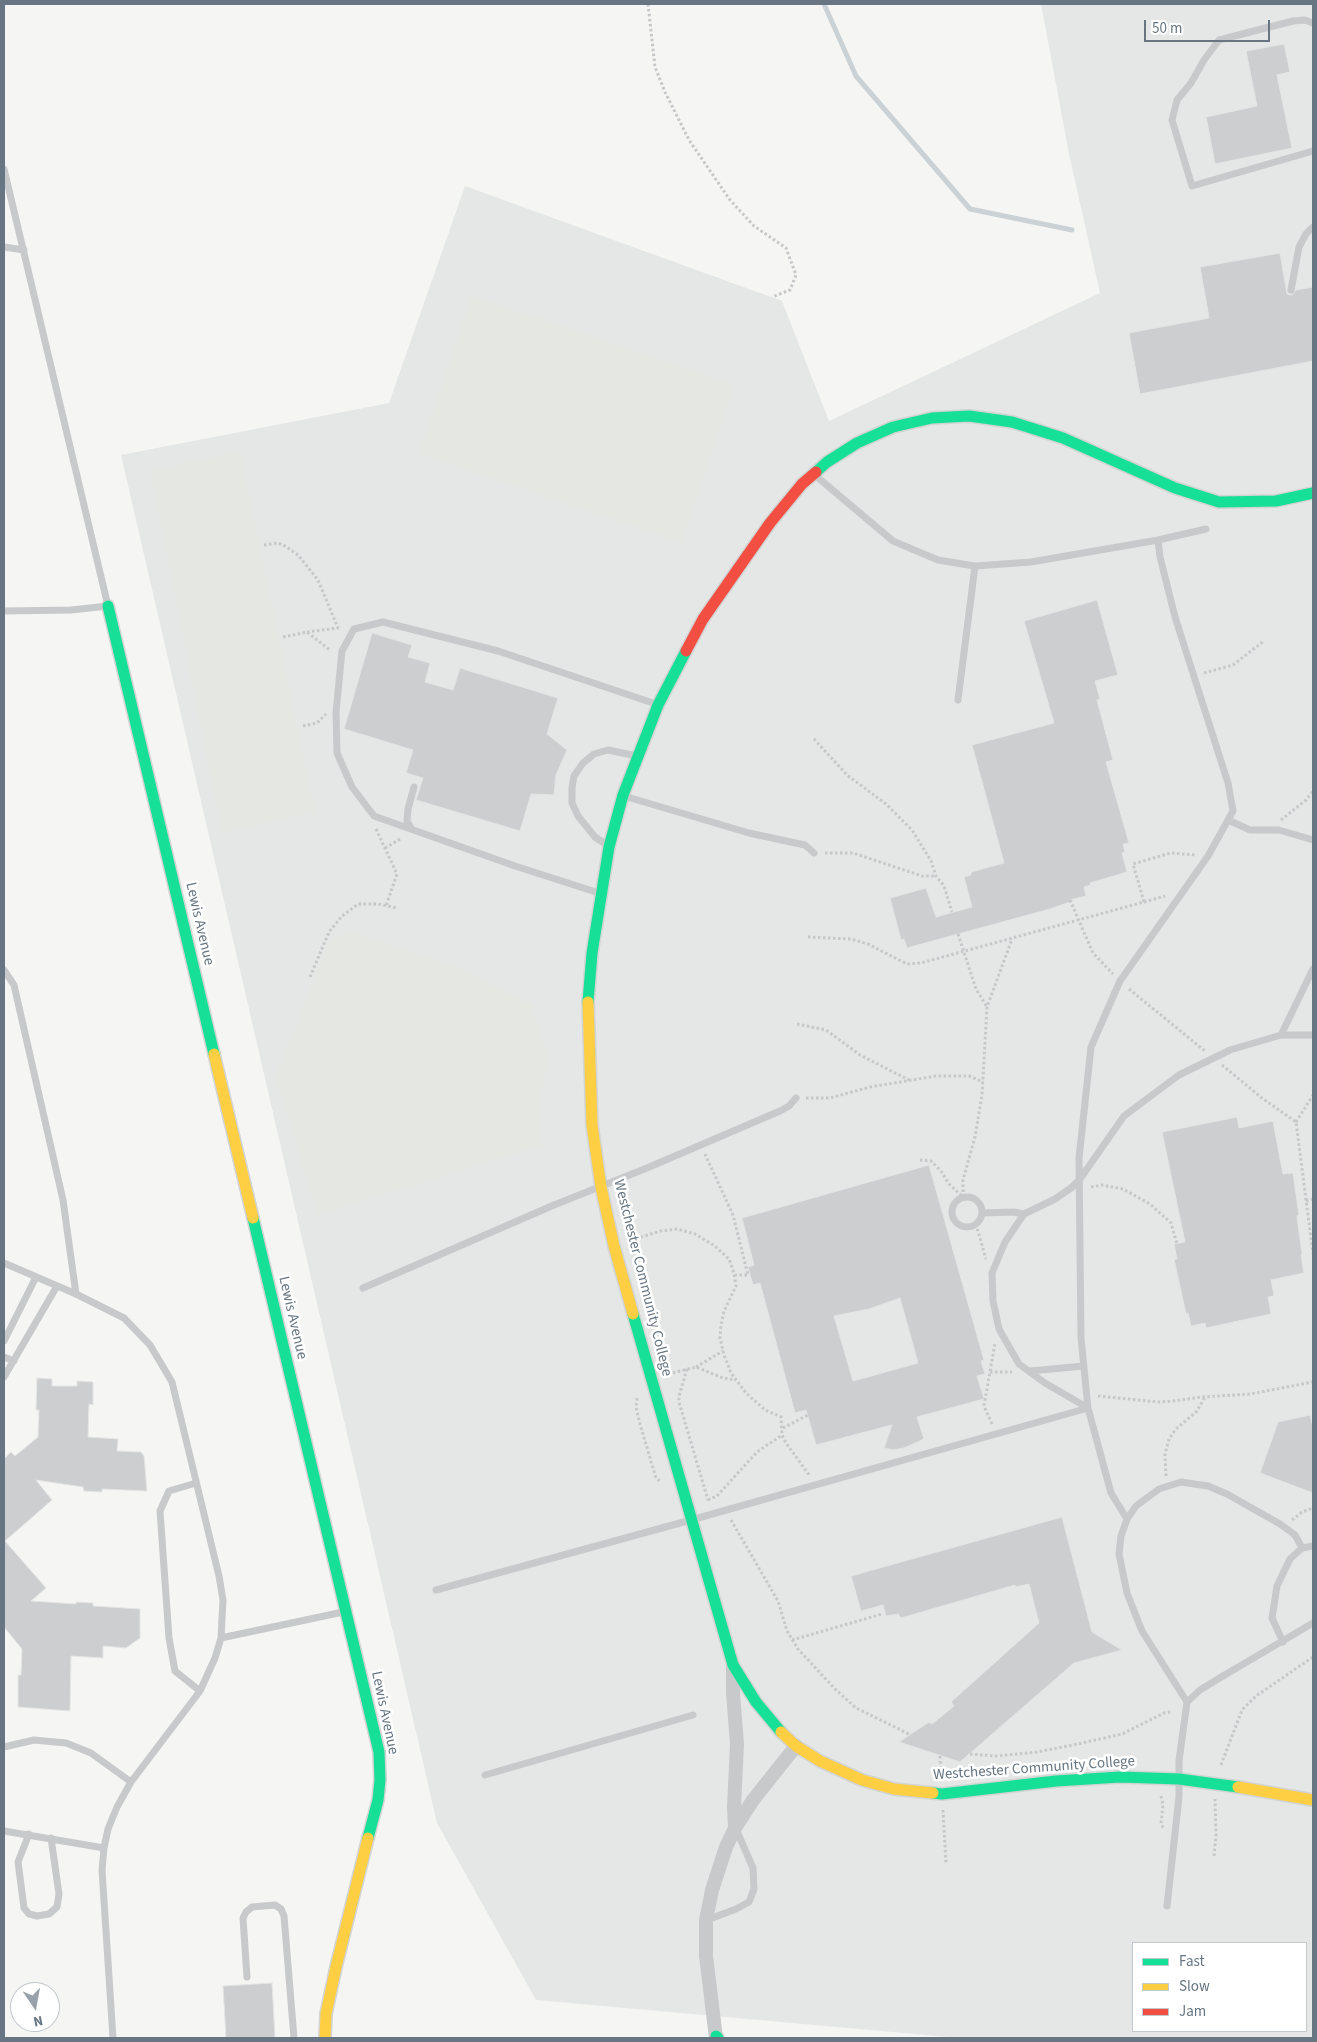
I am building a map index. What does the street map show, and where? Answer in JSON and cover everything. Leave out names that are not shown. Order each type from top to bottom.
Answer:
[{"type":"street","name":"Westchester Community College","points":[[1313,494],[1276,501],[1219,502],[1175,488],[1063,438],[1012,422],[970,416],[932,418],[894,427],[857,443],[813,473],[770,523],[703,619],[658,705],[623,795],[609,847],[592,953],[588,1002],[592,1124],[601,1187],[614,1246],[733,1665],[756,1702],[781,1732],[796,1746],[820,1761],[862,1780],[894,1789],[942,1794],[1056,1781],[1120,1777],[1179,1779],[1248,1788],[1313,1800]]},
{"type":"street","name":"Lewis Avenue","points":[[108,606],[379,1752],[380,1780],[378,1800],[336,1967],[326,2014],[325,2038]]},
{"type":"street","points":[[733,1665],[737,1744],[735,1828]]},
{"type":"street","points":[[716,2038],[706,1956],[706,1920],[719,1866],[735,1828],[753,1800],[796,1746]]},
{"type":"lane","points":[[1313,23],[1305,20],[1293,22],[1219,40],[1204,60],[1191,83],[1177,100],[1172,120],[1192,186],[1313,151]]},
{"type":"lane","points":[[4,168],[108,606],[71,610],[4,611]]},
{"type":"lane","points":[[1291,290],[1299,247],[1306,234],[1313,227]]},
{"type":"lane","points":[[4,247],[24,250]]},
{"type":"lane","points":[[813,473],[893,541],[938,560],[975,566],[1031,562],[1158,540],[1206,529]]},
{"type":"lane","points":[[1126,1519],[1111,1493],[1088,1408],[1081,1338],[1079,1158],[1091,1047],[1120,981],[1208,856],[1232,810],[1228,783],[1175,617],[1158,540]]},
{"type":"lane","points":[[958,700],[975,566]]},
{"type":"lane","points":[[600,894],[374,816],[352,787],[337,754],[337,703],[342,651],[354,629],[383,622],[498,651],[658,705]]},
{"type":"lane","points":[[609,847],[595,837],[578,816],[572,803],[574,776],[583,763],[594,754],[608,750],[637,756]]},
{"type":"lane","points":[[411,828],[407,821],[414,787]]},
{"type":"lane","points":[[623,795],[749,833],[804,845],[814,853]]},
{"type":"lane","points":[[1228,820],[1250,830],[1279,830],[1313,840]]},
{"type":"lane","points":[[1282,1035],[1313,969]]},
{"type":"lane","points":[[4,970],[14,985],[61,1190],[76,1294]]},
{"type":"lane","points":[[1088,1408],[1045,1383],[1020,1364],[999,1328],[993,1301],[992,1273],[1005,1242],[1024,1214],[1055,1199],[1080,1179],[1124,1116],[1179,1075],[1230,1050],[1282,1035],[1313,1035]]},
{"type":"lane","points":[[363,1288],[789,1106],[796,1098]]},
{"type":"lane","points":[[963,1197],[977,1200],[982,1213],[976,1224],[972,1227],[962,1227],[954,1221],[951,1212],[952,1207],[963,1197]]},
{"type":"lane","points":[[982,1213],[1008,1212],[1024,1214]]},
{"type":"lane","points":[[4,1264],[76,1294],[124,1318],[150,1345],[172,1382],[219,1576],[223,1600],[221,1638],[215,1658],[200,1691],[131,1782],[117,1807],[108,1830],[102,1870],[113,2038]]},
{"type":"lane","points":[[4,1341],[36,1277]]},
{"type":"lane","points":[[4,1377],[57,1286]]},
{"type":"lane","points":[[4,1357],[14,1362]]},
{"type":"lane","points":[[1030,1372],[1084,1366]]},
{"type":"lane","points":[[436,1590],[725,1511],[1088,1408]]},
{"type":"lane","points":[[1187,1702],[1142,1631],[1128,1593],[1119,1554],[1121,1536],[1126,1519],[1136,1506],[1159,1489],[1181,1482],[1208,1486],[1227,1494],[1280,1524],[1295,1535],[1302,1548]]},
{"type":"lane","points":[[196,1483],[169,1491],[160,1510],[169,1638],[175,1670],[200,1691]]},
{"type":"lane","points":[[1283,1642],[1272,1618],[1277,1586],[1290,1559],[1302,1548],[1313,1546]]},
{"type":"lane","points":[[221,1638],[346,1611]]},
{"type":"lane","points":[[1167,1906],[1179,1797],[1179,1761],[1187,1702],[1200,1690],[1313,1623]]},
{"type":"lane","points":[[485,1775],[693,1715]]},
{"type":"lane","points":[[4,1747],[34,1740],[66,1743],[91,1753],[131,1782]]},
{"type":"lane","points":[[706,1920],[736,1910],[749,1902],[754,1889],[753,1868],[735,1828]]},
{"type":"lane","points":[[4,1831],[104,1848]]},
{"type":"lane","points":[[29,1834],[18,1862],[24,1908],[29,1914],[37,1916],[49,1914],[57,1907],[59,1894],[51,1838]]},
{"type":"lane","points":[[247,1977],[243,1918],[252,1907],[275,1905],[281,1909],[284,1916],[294,2038]]},
{"type":"path","points":[[648,4],[654,66],[689,140],[730,200],[754,226],[786,248],[796,275],[790,290],[772,297]]},
{"type":"path","points":[[264,545],[278,543],[298,555],[318,580],[338,628]]},
{"type":"path","points":[[283,637],[338,628],[354,629]]},
{"type":"path","points":[[307,632],[341,659]]},
{"type":"path","points":[[1193,676],[1233,665],[1264,641]]},
{"type":"path","points":[[303,726],[317,723],[337,703]]},
{"type":"path","points":[[814,739],[847,775],[886,804],[912,830],[931,861],[936,876],[944,886],[952,912]]},
{"type":"path","points":[[1263,830],[1278,822],[1306,800],[1313,791]]},
{"type":"path","points":[[374,816],[376,827],[397,874],[386,906]]},
{"type":"path","points":[[808,937],[851,939],[868,944],[907,964],[921,963],[1144,902],[1133,864],[1171,852],[1208,856]]},
{"type":"path","points":[[814,853],[854,853],[922,876],[936,876]]},
{"type":"path","points":[[1070,900],[1093,954],[1120,981],[1262,1098],[1296,1122]]},
{"type":"path","points":[[310,977],[342,916],[358,904],[397,908]]},
{"type":"path","points":[[958,934],[976,989],[987,1008]]},
{"type":"path","points":[[963,1197],[963,1180],[975,1137],[983,1082],[987,1008],[1012,939]]},
{"type":"path","points":[[797,1024],[826,1030],[860,1056],[910,1080]]},
{"type":"path","points":[[796,1098],[830,1098],[870,1087],[936,1076],[969,1076],[983,1082]]},
{"type":"path","points":[[1313,1095],[1296,1122],[1313,1254]]},
{"type":"path","points":[[702,1144],[733,1215],[748,1275],[735,1276]]},
{"type":"path","points":[[920,1160],[931,1161],[941,1171],[949,1184],[963,1197]]},
{"type":"path","points":[[1080,1188],[1102,1185],[1123,1189],[1150,1204],[1171,1223],[1177,1244]]},
{"type":"path","points":[[1306,1200],[1313,1199]]},
{"type":"path","points":[[976,1224],[992,1273]]},
{"type":"path","points":[[624,1243],[661,1231],[677,1229],[696,1234],[715,1246],[729,1259],[735,1276],[736,1286],[724,1311],[720,1338],[731,1373],[746,1393],[765,1410],[781,1418],[782,1435],[786,1443],[817,1485]]},
{"type":"path","points":[[996,1434],[984,1406],[994,1345],[999,1328]]},
{"type":"path","points":[[660,1376],[696,1367],[723,1351]]},
{"type":"path","points":[[696,1367],[723,1378],[736,1380]]},
{"type":"path","points":[[688,1369],[678,1396],[706,1500],[717,1496],[757,1452],[782,1435]]},
{"type":"path","points":[[1087,1395],[1159,1402],[1206,1396],[1250,1394],[1313,1382]]},
{"type":"path","points":[[1167,1478],[1165,1462],[1169,1440],[1176,1429],[1197,1410],[1206,1396]]},
{"type":"path","points":[[783,1428],[808,1415]]},
{"type":"path","points":[[717,1496],[778,1602],[787,1631],[792,1640],[816,1670],[856,1708],[911,1735]]},
{"type":"path","points":[[1289,1522],[1302,1512],[1313,1508]]},
{"type":"path","points":[[792,1640],[882,1614]]},
{"type":"path","points":[[1218,1773],[1242,1710],[1256,1696],[1313,1657]]},
{"type":"path","points":[[970,1754],[996,1756],[1037,1752],[1078,1744],[1122,1734],[1164,1713],[1171,1712]]},
{"type":"path","points":[[940,1756],[942,1785]]},
{"type":"path","points":[[1214,1856],[1216,1835],[1215,1793]]},
{"type":"path","points":[[1160,1794],[1163,1805],[1161,1824],[1173,1851]]},
{"type":"path","points":[[943,1803],[946,1864]]},
{"type":"shaded area","points":[[1041,4],[1313,4],[1313,2038],[959,2038],[536,2000],[437,1823],[121,455],[389,403],[465,186],[782,301],[829,421],[1100,293],[1069,154]]},
{"type":"shaded area","points":[[472,296],[735,384],[681,542],[419,454]]},
{"type":"shaded area","points":[[240,451],[315,812],[222,833],[150,471]]},
{"type":"shaded area","points":[[352,933],[457,967],[531,1005],[547,1055],[539,1117],[543,1145],[317,1215],[276,1075],[331,938]]},
{"type":"building","points":[[1284,44],[1290,72],[1277,75],[1292,148],[1215,164],[1206,117],[1257,106],[1246,51]]},
{"type":"building","points":[[1280,253],[1287,294],[1292,295],[1296,290],[1313,287],[1313,361],[1140,394],[1129,333],[1209,318],[1200,267]]},
{"type":"building","points":[[1097,600],[1118,675],[1095,681],[1100,699],[1097,700],[1113,760],[1106,762],[1129,843],[1123,844],[1125,852],[1122,853],[1127,872],[1090,883],[1091,885],[1084,887],[1086,896],[1070,900],[1070,902],[1050,909],[907,948],[904,939],[901,940],[890,898],[926,888],[936,917],[972,907],[964,877],[971,875],[971,872],[1004,863],[972,745],[1054,723],[1024,621]]},
{"type":"building","points":[[372,633],[412,645],[408,657],[430,663],[425,682],[453,690],[460,668],[558,698],[547,734],[567,750],[556,775],[554,795],[531,794],[520,831],[416,800],[423,778],[406,773],[413,750],[344,729]]},
{"type":"building","points":[[1237,1117],[1239,1128],[1273,1121],[1283,1174],[1293,1173],[1304,1273],[1271,1280],[1274,1296],[1268,1297],[1271,1314],[1206,1328],[1205,1323],[1191,1326],[1188,1313],[1186,1314],[1174,1259],[1177,1259],[1174,1244],[1185,1242],[1162,1132]]},
{"type":"building","points":[[929,1165],[984,1360],[981,1361],[985,1374],[977,1376],[984,1399],[917,1417],[924,1439],[904,1448],[893,1450],[884,1448],[892,1425],[816,1445],[806,1410],[795,1413],[760,1283],[753,1285],[748,1267],[754,1265],[742,1218]],"holes":[[[900,1298],[918,1363],[853,1381],[834,1316],[869,1309]]]},
{"type":"building","points":[[37,1378],[52,1379],[52,1386],[77,1386],[77,1381],[93,1382],[93,1405],[89,1404],[88,1437],[118,1439],[117,1451],[141,1452],[144,1456],[147,1491],[102,1489],[102,1492],[84,1491],[83,1487],[36,1480],[52,1500],[5,1541],[46,1588],[31,1601],[76,1604],[76,1602],[93,1603],[93,1606],[140,1609],[140,1638],[126,1648],[103,1646],[103,1658],[71,1656],[70,1711],[18,1707],[18,1675],[21,1675],[22,1649],[4,1627],[4,1459],[11,1452],[15,1456],[38,1437],[39,1410],[36,1410]]},
{"type":"building","points":[[1310,1415],[1313,1427],[1313,1493],[1260,1473],[1278,1422]]},
{"type":"building","points":[[1062,1517],[1092,1632],[1122,1650],[1074,1663],[960,1762],[899,1742],[929,1722],[932,1724],[954,1706],[951,1702],[1039,1623],[1029,1584],[1015,1587],[1015,1585],[901,1618],[898,1614],[886,1616],[883,1605],[861,1611],[851,1576]]},
{"type":"building","points":[[272,1983],[275,2038],[226,2038],[223,1986]]},
{"type":"waterway","points":[[824,4],[856,76],[970,209],[1072,230]]},
{"type":"traffic: fast","points":[[816,472],[827,462],[857,443],[893,427],[932,418],[969,416],[1012,422],[1063,438],[1175,488],[1219,502],[1276,501],[1313,493]]},
{"type":"traffic: fast","points":[[108,606],[214,1054]]},
{"type":"traffic: fast","points":[[588,1002],[592,953],[609,847],[623,795],[658,705],[686,651]]},
{"type":"traffic: fast","points":[[253,1218],[379,1752],[380,1780],[378,1800],[368,1838]]},
{"type":"traffic: fast","points":[[633,1314],[733,1665],[756,1702],[781,1732]]},
{"type":"traffic: fast","points":[[933,1793],[942,1794],[1056,1781],[1120,1777],[1179,1779],[1238,1787]]},
{"type":"traffic: slow","points":[[588,1002],[592,1125],[601,1187],[614,1246],[633,1314]]},
{"type":"traffic: slow","points":[[214,1054],[253,1218]]},
{"type":"traffic: slow","points":[[781,1732],[796,1746],[820,1761],[862,1780],[894,1789],[933,1793]]},
{"type":"traffic: slow","points":[[1238,1787],[1313,1800]]},
{"type":"traffic: slow","points":[[325,2038],[326,2014],[336,1967],[368,1838]]},
{"type":"traffic: jam","points":[[686,651],[703,619],[770,523],[802,484],[816,472]]}]
